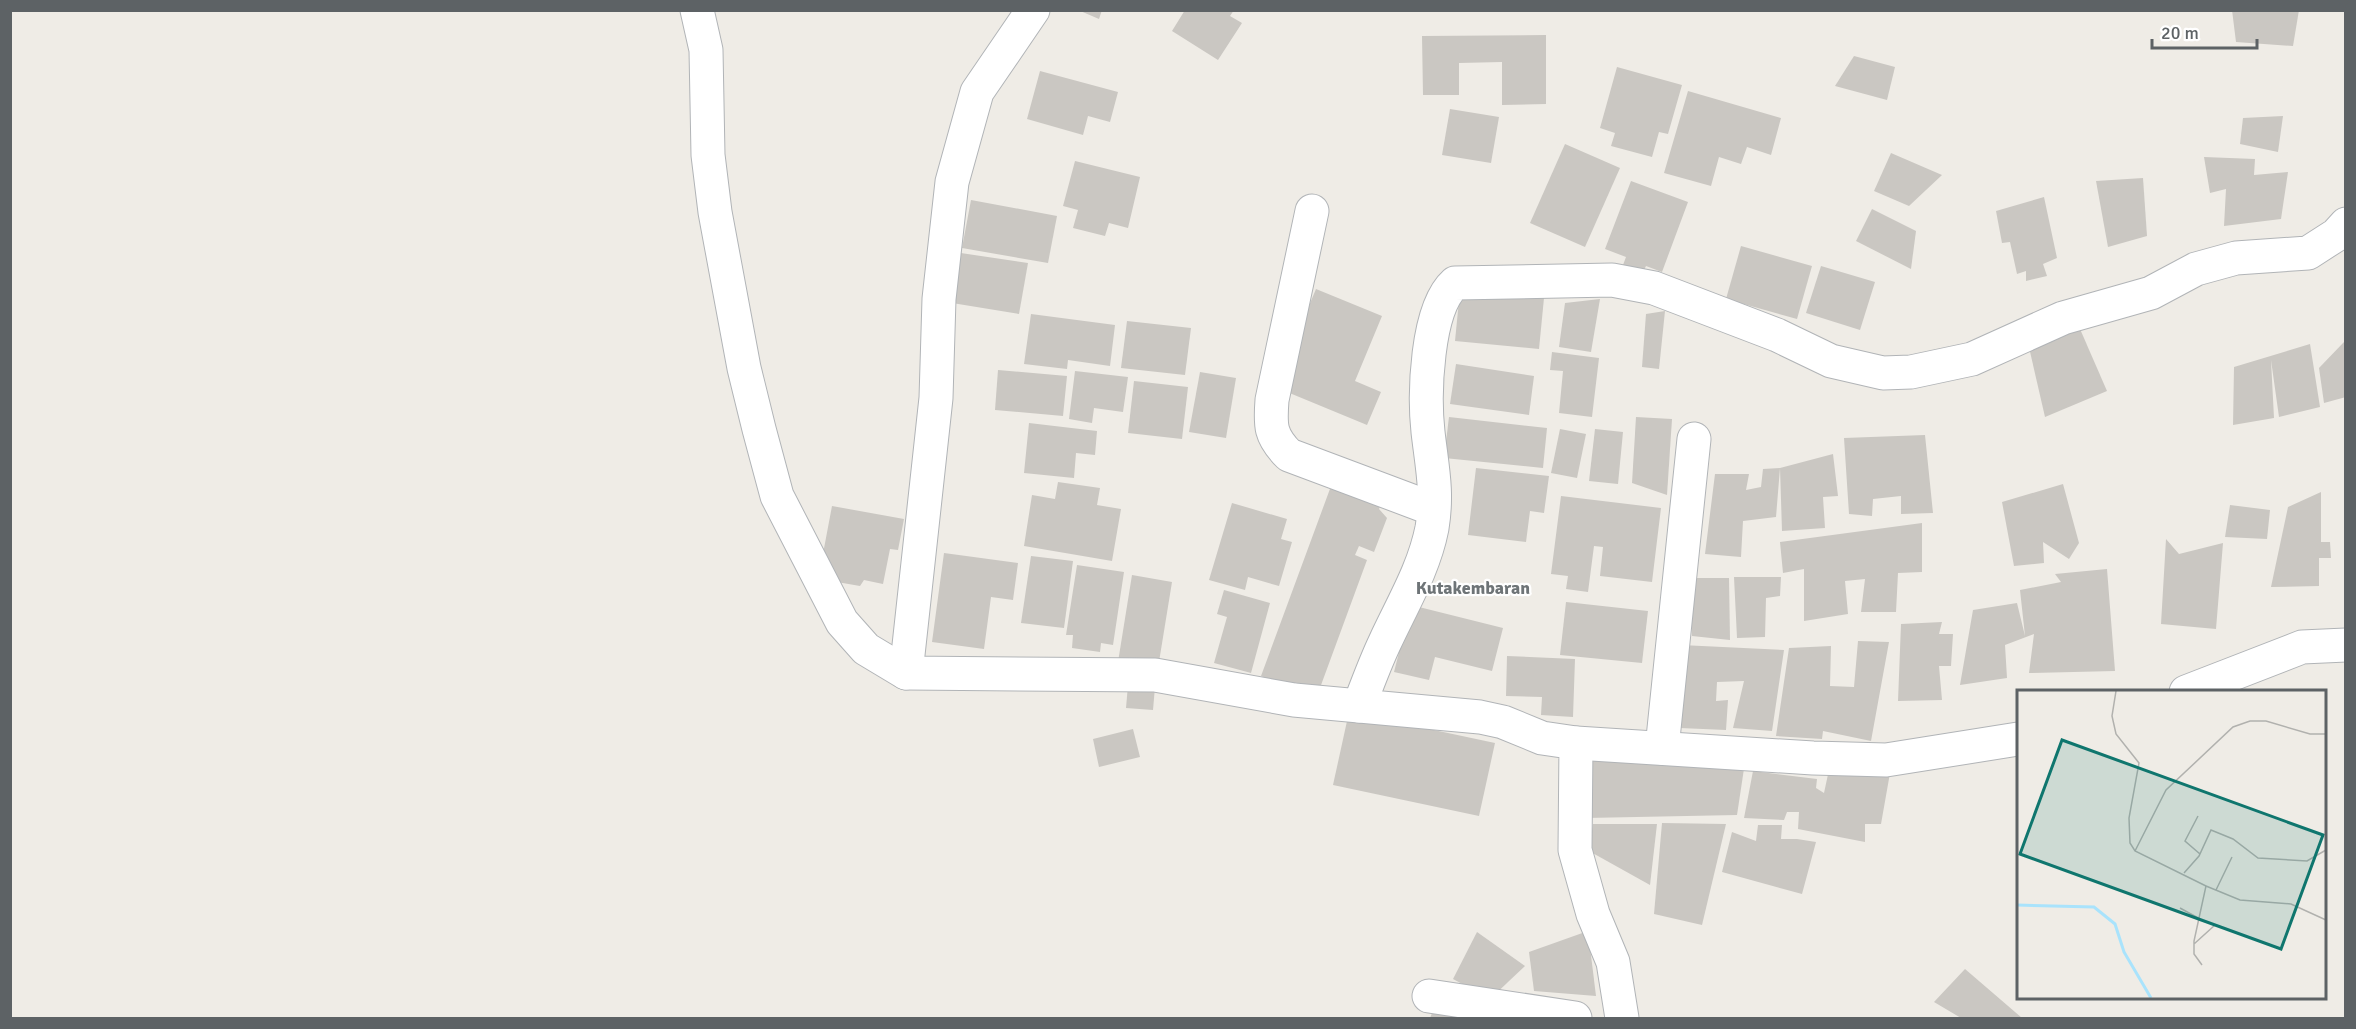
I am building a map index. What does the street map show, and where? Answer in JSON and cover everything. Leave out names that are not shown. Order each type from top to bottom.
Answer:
[{"type":"street","points":[[697,10],[706,50],[708,155],[715,212],[744,368],[777,496],[842,622],[866,649],[906,673],[1155,675],[1294,700],[1480,717],[1503,722],[1542,738],[1813,758],[1886,760],[2017,739]]},
{"type":"street","points":[[906,673],[936,398],[939,299],[952,182],[977,92],[1033,10]]},
{"type":"street","points":[[1312,211],[1272,400],[1270,425],[1277,443],[1288,455],[1434,509]]},
{"type":"street","points":[[1359,706],[1383,645],[1419,572],[1432,528],[1435,479],[1428,430],[1428,346],[1440,306],[1447,290],[1455,283],[1612,280],[1654,288],[1777,335],[1831,361],[1883,373],[1911,372],[1972,359],[2063,318],[2151,293],[2196,269],[2236,258],[2308,253],[2336,235],[2346,224]]},
{"type":"street","points":[[1662,748],[1694,439]]},
{"type":"street","points":[[2191,690],[2302,647],[2346,645]]},
{"type":"street","points":[[1576,742],[1575,850],[1593,914],[1613,962],[1622,1018]]},
{"type":"street","points":[[1429,996],[1575,1018]]},
{"type":"building","points":[[1078,10],[1102,10],[1099,19]]},
{"type":"building","points":[[1185,10],[1234,10],[1230,16],[1242,23],[1218,60],[1172,31]]},
{"type":"building","points":[[2232,10],[2299,10],[2293,46],[2236,42]]},
{"type":"building","points":[[1546,35],[1546,104],[1502,105],[1502,62],[1459,63],[1459,95],[1423,95],[1422,36]]},
{"type":"building","points":[[1854,56],[1895,67],[1887,100],[1835,86]]},
{"type":"building","points":[[1617,67],[1682,85],[1668,134],[1659,132],[1652,157],[1611,146],[1615,133],[1600,128]]},
{"type":"building","points":[[1040,71],[1118,92],[1110,122],[1088,116],[1083,135],[1027,119]]},
{"type":"building","points":[[1688,91],[1781,118],[1771,155],[1747,147],[1741,164],[1719,157],[1711,186],[1664,173]]},
{"type":"building","points":[[1450,109],[1499,117],[1491,163],[1442,155]]},
{"type":"building","points":[[2283,116],[2278,152],[2240,144],[2243,118]]},
{"type":"building","points":[[1565,144],[1620,168],[1585,247],[1530,223]]},
{"type":"building","points":[[1891,153],[1942,175],[1909,206],[1874,191]]},
{"type":"building","points":[[2204,157],[2255,159],[2254,175],[2288,172],[2281,219],[2224,226],[2226,189],[2210,193]]},
{"type":"building","points":[[1075,161],[1140,177],[1128,228],[1109,223],[1105,236],[1073,228],[1078,210],[1063,206]]},
{"type":"building","points":[[2143,178],[2147,236],[2108,247],[2096,181]]},
{"type":"building","points":[[1631,181],[1688,202],[1662,272],[1646,266],[1643,272],[1623,265],[1626,257],[1605,249]]},
{"type":"building","points":[[2044,197],[2057,258],[2043,264],[2047,276],[2026,281],[2026,271],[2017,274],[2010,242],[2002,243],[1996,211]]},
{"type":"building","points":[[971,200],[1057,216],[1048,263],[962,248]]},
{"type":"building","points":[[1872,209],[1916,231],[1911,269],[1856,241]]},
{"type":"building","points":[[1741,246],[1812,266],[1797,319],[1726,299]]},
{"type":"building","points":[[954,252],[1028,263],[1019,314],[946,302]]},
{"type":"building","points":[[1821,266],[1875,282],[1860,330],[1806,313]]},
{"type":"building","points":[[1316,289],[1382,316],[1355,381],[1381,392],[1367,425],[1275,387]]},
{"type":"building","points":[[1460,290],[1544,298],[1539,349],[1455,341]]},
{"type":"building","points":[[1600,299],[1591,352],[1559,347],[1565,303]]},
{"type":"building","points":[[1665,311],[1659,369],[1642,367],[1646,314]]},
{"type":"building","points":[[1031,314],[1115,325],[1110,366],[1068,360],[1067,369],[1024,364]]},
{"type":"building","points":[[1127,321],[1191,328],[1185,375],[1121,368]]},
{"type":"building","points":[[2080,329],[2107,391],[2045,417],[2028,343]]},
{"type":"building","points":[[2344,342],[2346,343],[2346,397],[2324,403],[2319,368]]},
{"type":"building","points":[[2310,344],[2320,407],[2279,417],[2271,360],[2274,418],[2233,425],[2234,367]]},
{"type":"building","points":[[1552,352],[1599,358],[1592,417],[1559,413],[1563,371],[1550,370]]},
{"type":"building","points":[[1456,364],[1534,376],[1529,415],[1450,404]]},
{"type":"building","points":[[998,370],[1067,376],[1063,416],[995,410]]},
{"type":"building","points":[[1075,371],[1128,377],[1123,412],[1094,408],[1092,423],[1069,419]]},
{"type":"building","points":[[1200,372],[1236,378],[1226,438],[1189,432]]},
{"type":"building","points":[[1134,381],[1188,387],[1182,439],[1128,433]]},
{"type":"building","points":[[1449,417],[1547,428],[1543,468],[1444,458]]},
{"type":"building","points":[[1636,417],[1672,419],[1667,495],[1632,483]]},
{"type":"building","points":[[1029,423],[1097,431],[1095,455],[1076,453],[1074,478],[1024,473]]},
{"type":"building","points":[[1560,429],[1586,434],[1577,478],[1551,473]]},
{"type":"building","points":[[1595,429],[1623,432],[1618,484],[1589,481]]},
{"type":"building","points":[[1925,435],[1933,513],[1901,514],[1901,496],[1873,499],[1872,516],[1849,514],[1844,438]]},
{"type":"building","points":[[1833,454],[1838,496],[1823,497],[1825,528],[1782,531],[1780,468]]},
{"type":"building","points":[[1476,468],[1549,476],[1544,513],[1530,511],[1526,542],[1468,535]]},
{"type":"building","points":[[1780,468],[1776,517],[1743,521],[1741,557],[1705,554],[1715,474],[1749,474],[1746,490],[1761,487],[1763,469]]},
{"type":"building","points":[[1334,478],[1384,496],[1379,509],[1387,518],[1374,552],[1359,546],[1355,555],[1367,560],[1317,696],[1261,676]]},
{"type":"building","points":[[1058,482],[1100,488],[1097,505],[1121,509],[1112,561],[1024,546],[1032,495],[1055,499]]},
{"type":"building","points":[[2063,484],[2079,543],[2069,559],[2043,542],[2044,563],[2014,566],[2002,502]]},
{"type":"building","points":[[2321,492],[2321,542],[2330,542],[2331,558],[2319,558],[2319,586],[2271,587],[2288,507]]},
{"type":"building","points":[[1561,496],[1661,508],[1652,582],[1600,576],[1603,547],[1594,546],[1588,592],[1566,589],[1568,576],[1551,574]]},
{"type":"building","points":[[1232,503],[1287,519],[1281,539],[1292,542],[1279,586],[1248,577],[1245,590],[1209,580]]},
{"type":"building","points":[[2230,505],[2270,510],[2267,539],[2225,537]]},
{"type":"building","points":[[832,506],[904,519],[898,550],[890,549],[883,584],[864,580],[860,586],[837,582],[822,559]]},
{"type":"building","points":[[1922,523],[1922,572],[1898,573],[1896,612],[1861,612],[1865,579],[1845,581],[1848,614],[1804,621],[1804,569],[1783,573],[1780,542]]},
{"type":"building","points":[[2166,539],[2179,554],[2223,543],[2216,629],[2161,624]]},
{"type":"building","points":[[944,553],[1018,563],[1013,600],[991,597],[984,649],[932,642]]},
{"type":"building","points":[[1031,556],[1073,561],[1064,628],[1021,623]]},
{"type":"building","points":[[1077,565],[1124,572],[1113,645],[1101,643],[1100,652],[1072,648],[1073,635],[1066,635]]},
{"type":"building","points":[[2107,569],[2115,671],[2029,673],[2034,634],[2005,645],[2007,678],[1960,685],[1973,610],[2017,603],[2025,636],[2020,590],[2061,582],[2055,574]]},
{"type":"building","points":[[1132,575],[1172,582],[1158,668],[1118,662]]},
{"type":"building","points":[[1734,577],[1781,577],[1780,596],[1766,598],[1765,637],[1737,638]]},
{"type":"building","points":[[1690,578],[1729,578],[1730,640],[1692,636]]},
{"type":"building","points":[[1224,590],[1270,603],[1251,673],[1214,663],[1227,617],[1217,614]]},
{"type":"building","points":[[1566,602],[1648,611],[1642,663],[1560,655]]},
{"type":"building","points":[[1411,605],[1503,628],[1492,671],[1435,657],[1429,680],[1394,672]]},
{"type":"building","points":[[1942,622],[1939,634],[1953,634],[1951,666],[1939,666],[1942,700],[1898,701],[1901,624]]},
{"type":"building","points":[[1858,641],[1889,642],[1871,741],[1823,731],[1822,739],[1776,736],[1789,648],[1831,646],[1830,686],[1854,687]]},
{"type":"building","points":[[1681,645],[1784,650],[1772,731],[1733,728],[1744,681],[1717,682],[1716,701],[1728,700],[1726,730],[1680,728]]},
{"type":"building","points":[[1507,656],[1575,659],[1573,717],[1541,715],[1542,697],[1506,696]]},
{"type":"building","points":[[1128,685],[1155,687],[1153,710],[1126,708]]},
{"type":"building","points":[[1349,712],[1495,743],[1479,816],[1333,785]]},
{"type":"building","points":[[1133,729],[1140,757],[1099,767],[1093,739]]},
{"type":"building","points":[[1587,753],[1745,762],[1737,815],[1586,818]]},
{"type":"building","points":[[1830,765],[1890,773],[1881,824],[1865,824],[1865,842],[1798,829],[1799,812],[1787,812],[1784,820],[1744,818],[1753,771],[1817,779],[1816,788],[1824,793]]},
{"type":"building","points":[[1662,823],[1726,824],[1702,925],[1654,914]]},
{"type":"building","points":[[1593,824],[1657,824],[1650,885],[1589,851]]},
{"type":"building","points":[[1758,825],[1782,825],[1781,839],[1816,842],[1802,894],[1722,872],[1732,832],[1756,841]]},
{"type":"building","points":[[1588,931],[1596,996],[1534,991],[1529,952]]},
{"type":"building","points":[[1477,932],[1525,966],[1490,999],[1453,979]]},
{"type":"building","points":[[1965,969],[2022,1018],[1961,1018],[1934,1002]]},
{"type":"building","points":[[1437,1001],[1478,1018],[1430,1018]]},
{"type":"district","name":"Kutakembaran","points":[[1473,588]]}]
